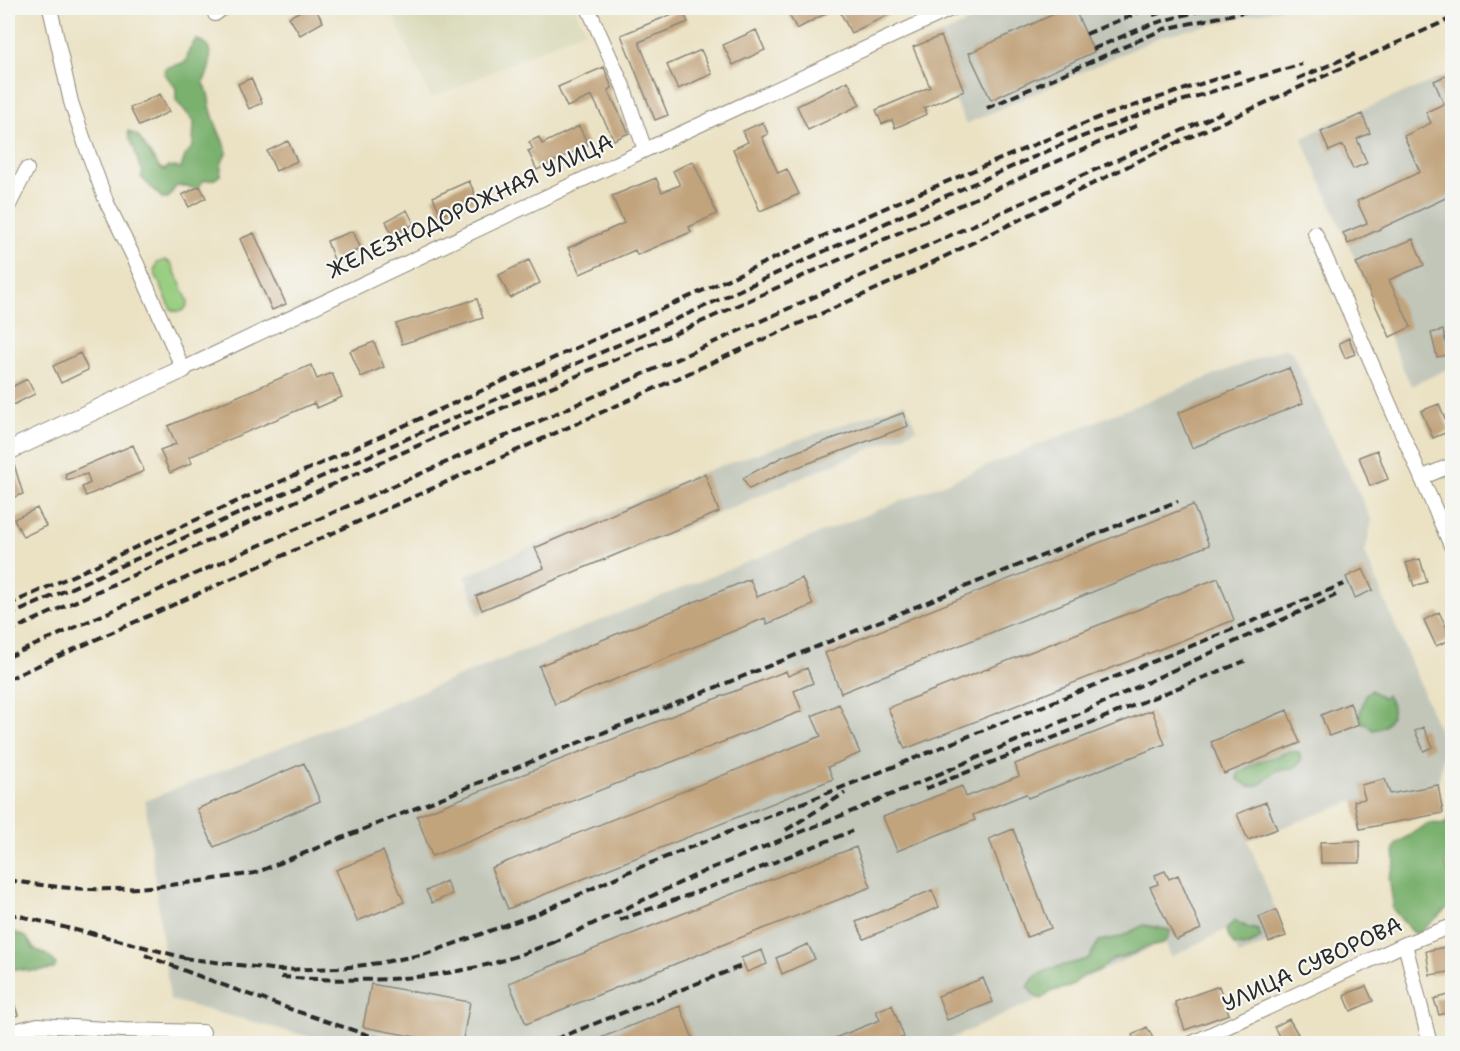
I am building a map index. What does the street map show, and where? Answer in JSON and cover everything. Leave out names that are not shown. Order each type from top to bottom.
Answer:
[{"type":"street","points":[[50,8],[69,93],[90,160],[106,201],[183,369]]},
{"type":"street","points":[[588,8],[623,86],[645,150]]},
{"type":"street","name":"ЖЕЛЕЗНОДОРОЖНАЯ УЛИЦА","points":[[8,452],[949,8]]},
{"type":"street","points":[[8,207],[27,169]]},
{"type":"street","points":[[1315,233],[1452,548]]},
{"type":"street","points":[[1422,477],[1452,465]]},
{"type":"street","name":"УЛИЦА СУВОРОВА","points":[[1190,1044],[1405,944],[1452,926]]},
{"type":"street","points":[[1405,944],[1430,1044]]},
{"type":"street","points":[[8,1038],[18,1030],[38,1025],[202,1032]]},
{"type":"shaded area","points":[[390,8],[575,8],[585,30],[431,99]]},
{"type":"shaded area","points":[[1000,8],[1284,8],[1162,36],[966,124],[953,96],[936,102],[913,47]]},
{"type":"shaded area","points":[[1452,73],[1452,367],[1411,386],[1302,139],[1326,125]]},
{"type":"shaded area","points":[[1284,348],[1291,351],[1372,521],[1365,553],[1445,744],[1438,785],[1443,813],[1360,829],[1354,801],[1248,840],[1286,936],[1239,955],[1227,929],[1171,957],[1165,942],[939,1044],[333,1043],[170,1000],[145,801]]},
{"type":"shaded area","points":[[905,403],[917,429],[478,615],[465,576],[700,473]]},
{"type":"green space","points":[[196,39],[203,42],[210,52],[209,68],[203,82],[213,117],[227,152],[222,162],[220,175],[215,179],[203,181],[198,188],[177,186],[168,198],[162,198],[141,177],[143,171],[138,163],[128,131],[138,136],[159,167],[164,170],[169,166],[181,168],[185,156],[193,146],[194,121],[176,101],[176,88],[164,73],[165,68],[186,62],[189,50]]},
{"type":"green space","points":[[165,260],[171,263],[188,301],[182,311],[171,309],[154,271],[157,263]]},
{"type":"green space","points":[[1371,690],[1383,698],[1386,695],[1392,706],[1388,722],[1373,730],[1359,716],[1366,694]]},
{"type":"green space","points":[[1289,751],[1299,752],[1301,760],[1294,768],[1278,770],[1259,785],[1254,786],[1244,784],[1237,778],[1239,772],[1252,765]]},
{"type":"green space","points":[[1452,815],[1452,854],[1445,862],[1452,882],[1451,905],[1418,934],[1412,932],[1392,908],[1389,878],[1395,862],[1394,849],[1396,844],[1426,825],[1444,824]]},
{"type":"green space","points":[[1235,921],[1258,930],[1261,938],[1247,946],[1234,945],[1227,929]]},
{"type":"green space","points":[[1144,925],[1170,930],[1169,936],[1163,944],[1143,948],[1133,954],[1114,959],[1100,970],[1083,976],[1070,987],[1051,991],[1042,999],[1034,995],[1028,987],[1039,974],[1089,958],[1099,941],[1120,937]]},
{"type":"green space","points":[[8,929],[27,938],[34,949],[48,955],[56,964],[54,969],[31,971],[8,968]]},
{"type":"building","points":[[306,8],[315,8],[323,22],[300,35],[289,17]]},
{"type":"building","points":[[785,8],[836,8],[797,29]]},
{"type":"building","points":[[838,8],[902,8],[851,33]]},
{"type":"building","points":[[1067,8],[1074,8],[1094,52],[991,100],[969,53]]},
{"type":"building","points":[[682,10],[688,22],[639,42],[668,115],[655,120],[621,35]]},
{"type":"building","points":[[756,30],[765,50],[733,65],[723,45]]},
{"type":"building","points":[[941,36],[964,91],[924,108],[927,114],[895,128],[892,120],[882,124],[876,110],[930,87],[913,47]]},
{"type":"building","points":[[701,50],[712,74],[678,89],[667,65]]},
{"type":"building","points":[[604,67],[612,88],[608,90],[629,133],[614,140],[592,96],[567,107],[558,87]]},
{"type":"building","points":[[1452,73],[1452,195],[1348,244],[1343,233],[1367,223],[1357,201],[1420,172],[1404,136],[1431,123],[1426,112],[1444,104],[1434,81]]},
{"type":"building","points":[[251,78],[262,103],[249,109],[238,84]]},
{"type":"building","points":[[848,81],[860,105],[808,130],[797,106]]},
{"type":"building","points":[[160,94],[169,112],[139,126],[130,108]]},
{"type":"building","points":[[1362,114],[1370,133],[1357,139],[1367,163],[1353,169],[1343,145],[1329,151],[1321,132]]},
{"type":"building","points":[[763,122],[768,134],[762,137],[778,173],[787,169],[799,194],[760,211],[733,149],[748,142],[743,131]]},
{"type":"building","points":[[579,126],[588,145],[537,170],[528,151],[533,149],[529,142],[539,137],[542,144]]},
{"type":"building","points":[[288,141],[297,161],[276,171],[267,151]]},
{"type":"building","points":[[693,161],[717,214],[689,227],[691,232],[637,255],[635,250],[580,274],[568,248],[624,223],[612,196],[656,178],[662,192],[680,185],[673,171]]},
{"type":"building","points":[[469,181],[478,200],[441,215],[433,197]]},
{"type":"building","points":[[200,186],[206,198],[189,207],[182,195]]},
{"type":"building","points":[[407,210],[414,224],[392,235],[386,221]]},
{"type":"building","points":[[353,231],[361,249],[334,260],[327,241]]},
{"type":"building","points":[[254,233],[286,304],[272,310],[240,239]]},
{"type":"building","points":[[1413,239],[1424,265],[1389,280],[1411,327],[1390,337],[1356,263]]},
{"type":"building","points":[[529,260],[540,283],[510,298],[499,275]]},
{"type":"building","points":[[477,299],[483,318],[402,344],[396,324]]},
{"type":"building","points":[[1443,330],[1448,355],[1437,357],[1431,333]]},
{"type":"building","points":[[1349,338],[1355,354],[1345,358],[1339,343]]},
{"type":"building","points":[[374,342],[384,367],[361,377],[350,351]]},
{"type":"building","points":[[80,353],[88,370],[61,383],[53,366]]},
{"type":"building","points":[[311,365],[317,379],[332,373],[342,397],[317,408],[314,403],[189,457],[192,463],[170,473],[160,450],[176,444],[168,426]]},
{"type":"building","points":[[1289,368],[1303,403],[1192,448],[1178,413]]},
{"type":"building","points":[[27,379],[35,394],[11,406],[8,389]]},
{"type":"building","points":[[1439,404],[1450,431],[1433,438],[1421,411]]},
{"type":"building","points":[[903,413],[908,426],[785,472],[749,489],[743,478],[782,457]]},
{"type":"building","points":[[133,445],[144,471],[86,496],[82,487],[90,483],[87,474],[67,480],[65,474]]},
{"type":"building","points":[[1377,450],[1388,479],[1370,486],[1359,457]]},
{"type":"building","points":[[13,461],[23,494],[8,499],[8,462]]},
{"type":"building","points":[[705,474],[719,512],[482,610],[476,596],[544,568],[535,548]]},
{"type":"building","points":[[1193,505],[1209,545],[841,693],[825,653]]},
{"type":"building","points":[[37,508],[46,526],[23,537],[14,519]]},
{"type":"building","points":[[1420,559],[1427,582],[1414,586],[1406,563]]},
{"type":"building","points":[[1363,569],[1373,590],[1355,598],[1346,577]]},
{"type":"building","points":[[802,578],[813,605],[767,624],[765,618],[555,704],[539,666],[750,579],[757,597]]},
{"type":"building","points":[[1218,578],[1234,620],[905,749],[888,708]]},
{"type":"building","points":[[1439,612],[1452,639],[1436,646],[1424,620]]},
{"type":"building","points":[[807,668],[813,683],[794,691],[802,711],[432,856],[417,816],[786,671],[788,676]]},
{"type":"building","points":[[1350,703],[1359,725],[1329,736],[1321,715]]},
{"type":"building","points":[[839,704],[860,753],[828,767],[833,779],[508,909],[491,868],[821,736],[812,716]]},
{"type":"building","points":[[1152,710],[1165,744],[1028,798],[1026,794],[973,815],[975,820],[897,851],[883,817],[962,786],[966,797],[1019,776],[1015,764]]},
{"type":"building","points":[[1287,710],[1300,743],[1224,774],[1211,742]]},
{"type":"building","points":[[1423,727],[1433,747],[1424,751],[1415,731]]},
{"type":"building","points":[[304,763],[320,801],[214,847],[197,809]]},
{"type":"building","points":[[1385,779],[1390,794],[1438,785],[1443,813],[1360,829],[1354,801],[1365,799],[1361,785]]},
{"type":"building","points":[[1266,802],[1277,829],[1248,840],[1237,814]]},
{"type":"building","points":[[1013,829],[1051,928],[1027,937],[989,839]]},
{"type":"building","points":[[1360,841],[1360,863],[1321,863],[1320,842]]},
{"type":"building","points":[[856,847],[871,887],[526,1024],[509,983]]},
{"type":"building","points":[[383,851],[404,902],[357,921],[336,870]]},
{"type":"building","points":[[1165,871],[1169,879],[1178,875],[1201,929],[1176,940],[1150,887],[1158,884],[1155,875]]},
{"type":"building","points":[[446,881],[452,894],[432,903],[426,891]]},
{"type":"building","points":[[932,890],[939,907],[864,939],[856,922]]},
{"type":"building","points":[[1276,910],[1286,936],[1269,942],[1259,917]]},
{"type":"building","points":[[808,944],[815,959],[782,974],[776,958]]},
{"type":"building","points":[[1445,947],[1449,972],[1430,975],[1426,951]]},
{"type":"building","points":[[762,950],[767,964],[747,972],[741,958]]},
{"type":"building","points":[[983,978],[993,1002],[947,1020],[938,996]]},
{"type":"building","points":[[371,984],[470,1002],[462,1044],[363,1027]]},
{"type":"building","points":[[1219,986],[1229,1014],[1185,1030],[1175,1002]]},
{"type":"building","points":[[1366,986],[1373,1001],[1351,1011],[1344,995]]},
{"type":"building","points":[[8,989],[18,1015],[8,1019]]},
{"type":"building","points":[[1452,994],[1452,1011],[1439,1015],[1434,999]]},
{"type":"building","points":[[892,1005],[904,1037],[887,1044],[820,1044],[880,1020],[876,1011]]},
{"type":"building","points":[[680,1006],[695,1044],[588,1044],[588,1043]]},
{"type":"building","points":[[1289,1019],[1298,1034],[1283,1043],[1274,1027]]},
{"type":"building","points":[[1147,1027],[1156,1044],[1136,1044],[1132,1035]]},
{"type":"railway","points":[[1109,11],[1119,8]]},
{"type":"railway","points":[[1086,34],[1149,8]]},
{"type":"railway","points":[[1153,15],[1175,8]]},
{"type":"railway","points":[[1093,49],[1152,24],[1210,8]]},
{"type":"railway","points":[[987,108],[1164,29],[1262,8]]},
{"type":"railway","points":[[8,679],[905,276],[1159,151],[1452,18]]},
{"type":"railway","points":[[1297,79],[1355,54]]},
{"type":"railway","points":[[8,616],[1068,142],[1155,109],[1302,64]]},
{"type":"railway","points":[[8,605],[894,204],[1100,117],[1240,71]]},
{"type":"railway","points":[[8,657],[564,410],[1223,112]]},
{"type":"railway","points":[[8,632],[472,421],[672,335],[1138,125]]},
{"type":"railway","points":[[8,880],[60,887],[113,889],[167,885],[255,873],[1178,501]]},
{"type":"railway","points":[[183,958],[279,970],[341,968],[426,954],[539,913],[628,872],[1344,584]]},
{"type":"railway","points":[[552,943],[707,870],[860,808],[1072,717],[1336,595]]},
{"type":"railway","points":[[925,789],[1245,661]]},
{"type":"railway","points":[[786,830],[845,793]]},
{"type":"railway","points":[[620,920],[735,878],[852,831]]},
{"type":"railway","points":[[8,913],[95,935]]},
{"type":"railway","points":[[88,932],[189,959]]},
{"type":"railway","points":[[281,977],[360,980],[438,974],[499,962],[560,940]]},
{"type":"railway","points":[[145,955],[269,1002],[396,1044]]},
{"type":"railway","points":[[543,1044],[744,965]]}]
